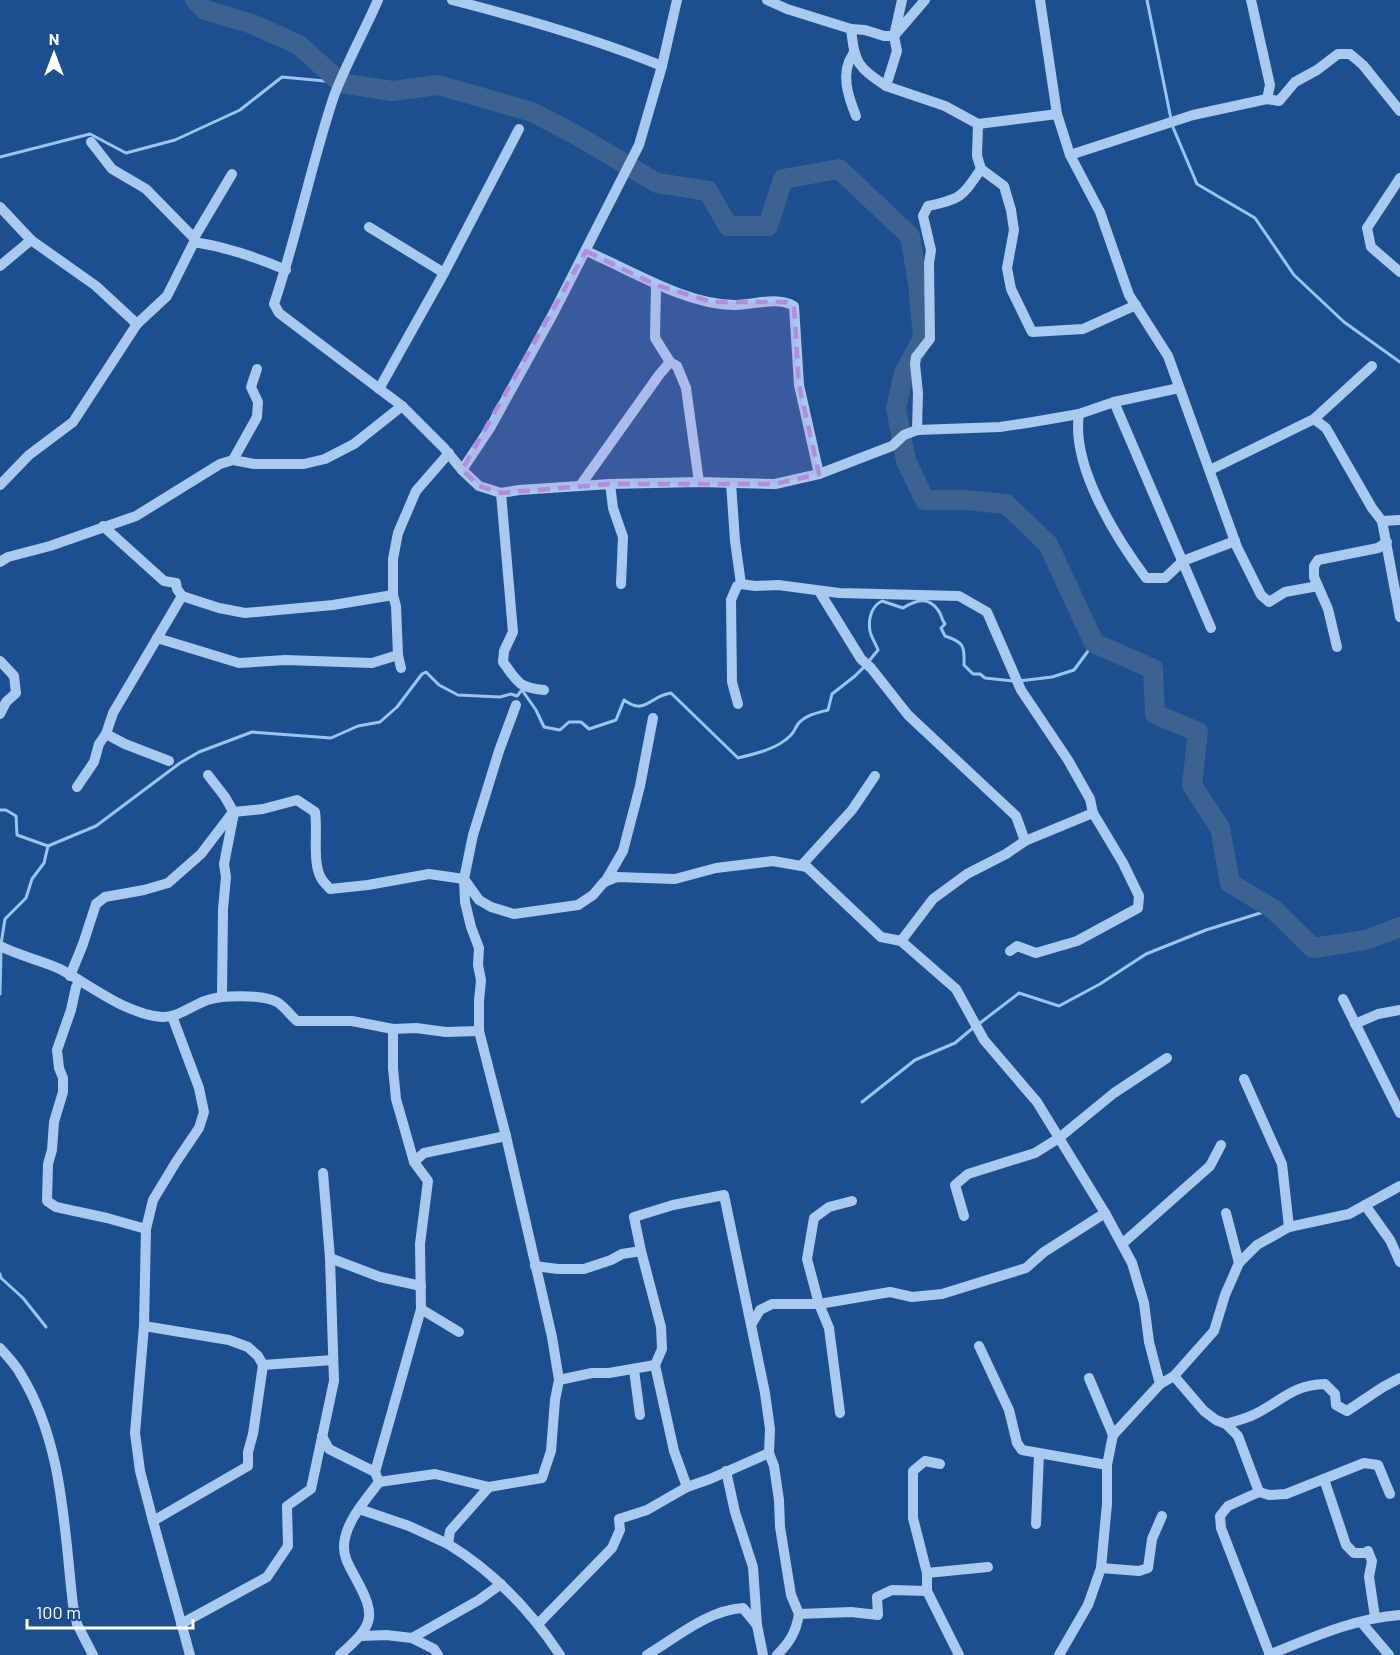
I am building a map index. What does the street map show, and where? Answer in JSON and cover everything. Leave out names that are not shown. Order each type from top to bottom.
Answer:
[{"type":"street","points":[[378,0],[333,99],[304,197],[286,270],[274,304],[279,313],[402,406],[479,486],[501,494],[519,490],[610,484],[699,482],[776,484],[819,474],[892,446],[904,435],[917,430],[1000,427],[1080,414],[1114,402],[1179,388]]},
{"type":"street","points":[[452,0],[532,21],[617,48],[662,66]]},
{"type":"street","points":[[462,470],[490,428],[629,167],[639,145],[662,66],[677,0]]},
{"type":"street","points":[[767,0],[788,4],[850,29],[866,30],[884,36],[894,36],[925,0]]},
{"type":"street","points":[[886,86],[897,51],[894,36],[902,0]]},
{"type":"street","points":[[1040,0],[1057,114],[1070,155],[1100,212],[1129,295],[1168,356],[1235,541],[1261,595],[1269,602],[1285,592],[1318,586]]},
{"type":"street","points":[[1251,0],[1270,85],[1267,99]]},
{"type":"street","points":[[850,29],[854,54],[861,69],[886,86],[945,106],[978,124],[1057,114]]},
{"type":"street","points":[[854,54],[846,63],[846,83],[856,116]]},
{"type":"street","points":[[1070,155],[1192,115],[1267,99],[1279,101],[1295,82],[1317,70],[1338,54],[1350,54],[1363,65],[1400,111]]},
{"type":"street","points":[[978,124],[977,156],[981,169],[1004,186],[1014,230],[1007,268],[1011,289],[1032,332],[1083,329],[1136,305]]},
{"type":"street","points":[[379,389],[444,273],[519,129]]},
{"type":"street","points":[[92,142],[112,169],[146,189],[194,240],[262,260],[286,270]]},
{"type":"street","points":[[917,430],[916,357],[930,339],[928,263],[931,250],[923,216],[928,206],[953,201],[967,190],[981,169]]},
{"type":"street","points":[[0,484],[29,455],[74,422],[137,324],[167,296],[194,240],[232,174]]},
{"type":"street","points":[[1400,178],[1367,228],[1371,247],[1400,272]]},
{"type":"street","points":[[0,207],[31,240],[96,286],[137,324]]},
{"type":"street","points":[[369,227],[444,273]]},
{"type":"street","points":[[0,266],[31,240]]},
{"type":"street","points":[[586,251],[615,263],[656,285],[712,302],[735,305],[755,302],[786,302],[794,306],[797,324],[799,385],[819,474]]},
{"type":"street","points":[[656,285],[655,338],[670,362],[677,366],[686,388],[699,482]]},
{"type":"street","points":[[580,486],[658,375],[670,362]]},
{"type":"street","points":[[1210,470],[1314,419],[1372,366]]},
{"type":"street","points":[[233,460],[258,417],[258,402],[251,387],[258,369]]},
{"type":"street","points":[[1114,402],[1211,628]]},
{"type":"street","points":[[0,562],[8,557],[50,546],[136,516],[220,464],[233,460],[254,464],[304,464],[325,459],[354,444],[402,406]]},
{"type":"street","points":[[1080,414],[1078,424],[1084,463],[1107,520],[1146,578],[1166,578],[1183,561],[1235,541]]},
{"type":"street","points":[[1314,419],[1326,428],[1372,508],[1382,521],[1400,617]]},
{"type":"street","points":[[401,668],[393,595],[393,559],[398,533],[416,491],[449,453]]},
{"type":"street","points":[[731,483],[741,584]]},
{"type":"street","points":[[610,484],[613,508],[623,537],[621,584]]},
{"type":"street","points":[[501,494],[513,632],[504,651],[503,662],[518,684],[544,690]]},
{"type":"street","points":[[1382,521],[1400,520]]},
{"type":"street","points":[[104,526],[164,581],[176,583],[182,596],[219,608],[245,613],[333,605],[393,595]]},
{"type":"street","points":[[1337,647],[1328,609],[1314,577],[1314,566],[1318,560],[1378,548],[1386,542]]},
{"type":"street","points":[[738,704],[732,682],[731,600],[737,586],[741,584],[778,585],[839,593],[959,596],[987,612],[1021,690],[1068,760],[1090,799],[1093,813],[1123,863],[1139,896],[1138,908],[1077,941],[1035,953],[1017,946],[1010,951]]},
{"type":"street","points":[[819,591],[861,659],[871,668],[908,715],[1016,816],[1025,841]]},
{"type":"street","points":[[77,787],[94,762],[99,744],[106,734],[113,713],[182,596]]},
{"type":"street","points":[[157,638],[239,663],[285,660],[372,663],[398,655]]},
{"type":"street","points":[[0,661],[14,676],[16,693],[6,702],[0,714]]},
{"type":"street","points":[[322,1436],[328,1449],[377,1477],[435,1474],[489,1488],[542,1478],[547,1468],[559,1380],[506,1136],[479,1031],[478,1001],[482,980],[478,965],[478,948],[465,902],[464,879],[473,835],[516,705]]},
{"type":"street","points":[[146,1229],[56,1207],[47,1201],[48,1164],[52,1150],[54,1122],[63,1092],[63,1078],[59,1068],[57,1050],[71,1010],[83,945],[96,904],[105,897],[168,883],[201,854],[233,812],[263,809],[297,800],[315,812],[320,877],[330,889],[429,874],[464,879],[479,900],[491,907],[514,914],[579,905],[593,896],[623,851],[640,786],[653,718]]},
{"type":"street","points":[[106,734],[169,761]]},
{"type":"street","points":[[208,775],[233,812],[233,824],[224,864],[226,877],[222,909],[222,996]]},
{"type":"street","points":[[801,866],[852,810],[875,776]]},
{"type":"street","points":[[901,941],[933,899],[967,874],[1006,854],[1025,841],[1093,813]]},
{"type":"street","points":[[604,882],[617,877],[675,879],[716,868],[773,861],[807,867],[881,937],[901,941],[956,989],[984,1040],[1037,1102],[1105,1213],[1132,1263],[1144,1304],[1149,1342],[1160,1384]]},
{"type":"street","points":[[0,946],[59,969],[123,1005],[163,1017],[172,1016],[207,1000],[222,996],[250,997],[276,1001],[297,1021],[352,1021],[393,1029],[479,1031]]},
{"type":"street","points":[[1343,999],[1400,1113]]},
{"type":"street","points":[[1355,1024],[1378,1014],[1400,1010]]},
{"type":"street","points":[[172,1016],[199,1088],[204,1112],[199,1128],[153,1200],[146,1229],[144,1326],[135,1433],[140,1471],[190,1655]]},
{"type":"street","points":[[340,1655],[361,1636],[370,1622],[370,1612],[361,1588],[346,1562],[344,1547],[346,1534],[377,1477],[421,1309],[420,1244],[429,1181],[414,1162],[396,1099],[393,1029]]},
{"type":"street","points":[[964,1216],[955,1185],[968,1174],[1035,1153],[1059,1138],[1114,1093],[1167,1058]]},
{"type":"street","points":[[1244,1079],[1282,1164],[1289,1227]]},
{"type":"street","points":[[414,1162],[424,1153],[506,1136]]},
{"type":"street","points":[[1122,1244],[1210,1167],[1221,1145]]},
{"type":"street","points":[[181,1624],[267,1577],[288,1546],[287,1506],[311,1489],[334,1381],[330,1258],[323,1173]]},
{"type":"street","points":[[1059,1655],[1088,1605],[1101,1568],[1107,1504],[1107,1465],[1113,1435],[1160,1384],[1174,1377],[1214,1331],[1225,1295],[1239,1263],[1257,1245],[1289,1227],[1349,1214],[1400,1186]]},
{"type":"street","points":[[687,1487],[674,1451],[654,1365],[662,1349],[661,1327],[634,1217],[673,1205],[723,1195],[731,1223],[765,1393],[770,1429],[769,1453],[776,1478],[780,1527],[791,1595],[799,1614],[797,1626],[790,1641],[777,1655]]},
{"type":"street","points":[[840,1413],[829,1328],[819,1304],[807,1259],[814,1218],[829,1207],[852,1201]]},
{"type":"street","points":[[1365,1205],[1390,1240],[1400,1262]]},
{"type":"street","points":[[752,1325],[760,1310],[772,1304],[819,1304],[890,1292],[912,1297],[942,1294],[1026,1268],[1044,1252],[1105,1213]]},
{"type":"street","points":[[1226,1214],[1239,1263]]},
{"type":"street","points":[[535,1266],[584,1269],[622,1254],[641,1251]]},
{"type":"street","points":[[330,1258],[380,1277],[421,1286]]},
{"type":"street","points":[[421,1309],[459,1332]]},
{"type":"street","points":[[144,1326],[229,1340],[248,1347],[258,1356],[263,1365],[253,1434],[248,1452],[248,1466],[153,1521]]},
{"type":"street","points":[[979,1346],[1009,1410],[1017,1443],[1022,1450],[1039,1455],[1107,1465]]},
{"type":"street","points":[[0,1348],[20,1371],[38,1407],[55,1461],[60,1484],[75,1614],[77,1624],[93,1655]]},
{"type":"street","points":[[263,1365],[333,1360]]},
{"type":"street","points":[[559,1380],[592,1373],[634,1370],[654,1365]]},
{"type":"street","points":[[634,1370],[640,1415]]},
{"type":"street","points":[[1174,1377],[1204,1411],[1226,1424],[1238,1436],[1259,1492]]},
{"type":"street","points":[[1089,1378],[1113,1435]]},
{"type":"street","points":[[1226,1424],[1253,1415],[1292,1390],[1313,1384],[1325,1384],[1335,1394],[1336,1405],[1347,1411],[1400,1378]]},
{"type":"street","points":[[539,1623],[612,1548],[620,1530],[619,1519],[647,1510],[687,1487],[769,1453]]},
{"type":"street","points":[[1036,1524],[1039,1455]]},
{"type":"street","points":[[940,1464],[925,1461],[913,1471],[913,1518],[927,1573],[927,1591],[959,1655]]},
{"type":"street","points":[[1390,1494],[1378,1465],[1364,1463],[1286,1494],[1269,1495],[1259,1492],[1228,1506],[1220,1516],[1221,1528],[1270,1655],[1332,1630],[1375,1617],[1400,1615]]},
{"type":"street","points":[[726,1471],[735,1512],[753,1567],[757,1625],[763,1655]]},
{"type":"street","points":[[1324,1479],[1346,1545],[1354,1553],[1368,1551],[1372,1561],[1369,1577],[1375,1617]]},
{"type":"street","points":[[448,1544],[450,1531],[489,1488]]},
{"type":"street","points":[[359,1509],[409,1526],[448,1544],[501,1584],[539,1623],[560,1655]]},
{"type":"street","points":[[1101,1568],[1139,1571],[1148,1568],[1152,1539],[1162,1516]]},
{"type":"street","points":[[927,1573],[988,1567]]},
{"type":"street","points":[[412,1638],[479,1600],[501,1584]]},
{"type":"street","points":[[799,1614],[850,1612],[878,1615],[877,1597],[892,1590],[927,1591]]},
{"type":"street","points":[[647,1655],[714,1613],[743,1608],[757,1625]]},
{"type":"street","points":[[1361,1622],[1389,1655]]},
{"type":"street","points":[[361,1636],[386,1635],[412,1638],[434,1649],[438,1655]]},
{"type":"highlighted area","points":[[586,251],[656,285],[712,302],[786,302],[794,306],[799,385],[819,474],[775,484],[610,484],[501,493],[479,486],[462,470]]},
{"type":"waterway","points":[[195,0],[205,10],[252,24],[299,45],[341,83],[392,91],[438,85],[532,112],[578,136],[657,183],[708,191],[728,226],[768,226],[783,179],[839,169],[910,236],[918,283],[923,338],[904,373],[896,408],[906,461],[925,500],[965,500],[1006,504],[1048,544],[1094,643],[1153,669],[1155,714],[1198,732],[1192,785],[1220,828],[1230,883],[1273,909],[1313,948],[1366,940],[1400,927]]},
{"type":"waterway","points":[[1147,0],[1171,119]]},
{"type":"waterway","points":[[0,157],[90,134],[126,153],[175,140],[240,110],[282,77],[336,82]]},
{"type":"waterway","points":[[1172,125],[1197,184],[1255,218],[1294,275],[1344,322],[1400,362]]},
{"type":"waterway","points":[[869,661],[878,650],[869,627],[875,606],[882,601],[903,608],[917,601],[926,601],[939,612],[945,624],[941,628],[945,636],[962,645],[964,665],[973,674],[980,674],[985,678],[1013,681]]},
{"type":"waterway","points":[[1019,681],[1052,677],[1074,670],[1094,643]]},
{"type":"waterway","points":[[0,810],[6,810],[16,816],[17,835],[48,846],[96,826],[180,763],[199,752],[252,732],[331,738],[358,726],[380,722],[397,707],[422,674],[426,672],[439,685],[458,695],[500,697],[511,694],[517,696],[522,690],[536,710],[544,727],[560,730],[569,722],[581,722],[589,729],[616,720],[624,700],[643,706],[671,693],[738,758],[766,750],[785,741],[804,718],[828,710],[832,694],[865,666]]},
{"type":"waterway","points":[[1,944],[5,919],[26,898],[32,879],[44,863],[48,846]]},
{"type":"waterway","points":[[980,1023],[1019,993],[1059,1006],[1100,984],[1146,954],[1206,930],[1273,909]]},
{"type":"waterway","points":[[0,994],[1,951]]},
{"type":"waterway","points":[[862,1102],[915,1060],[955,1043],[974,1027]]},
{"type":"waterway","points":[[0,1274],[1,1278],[23,1298],[46,1327]]}]
